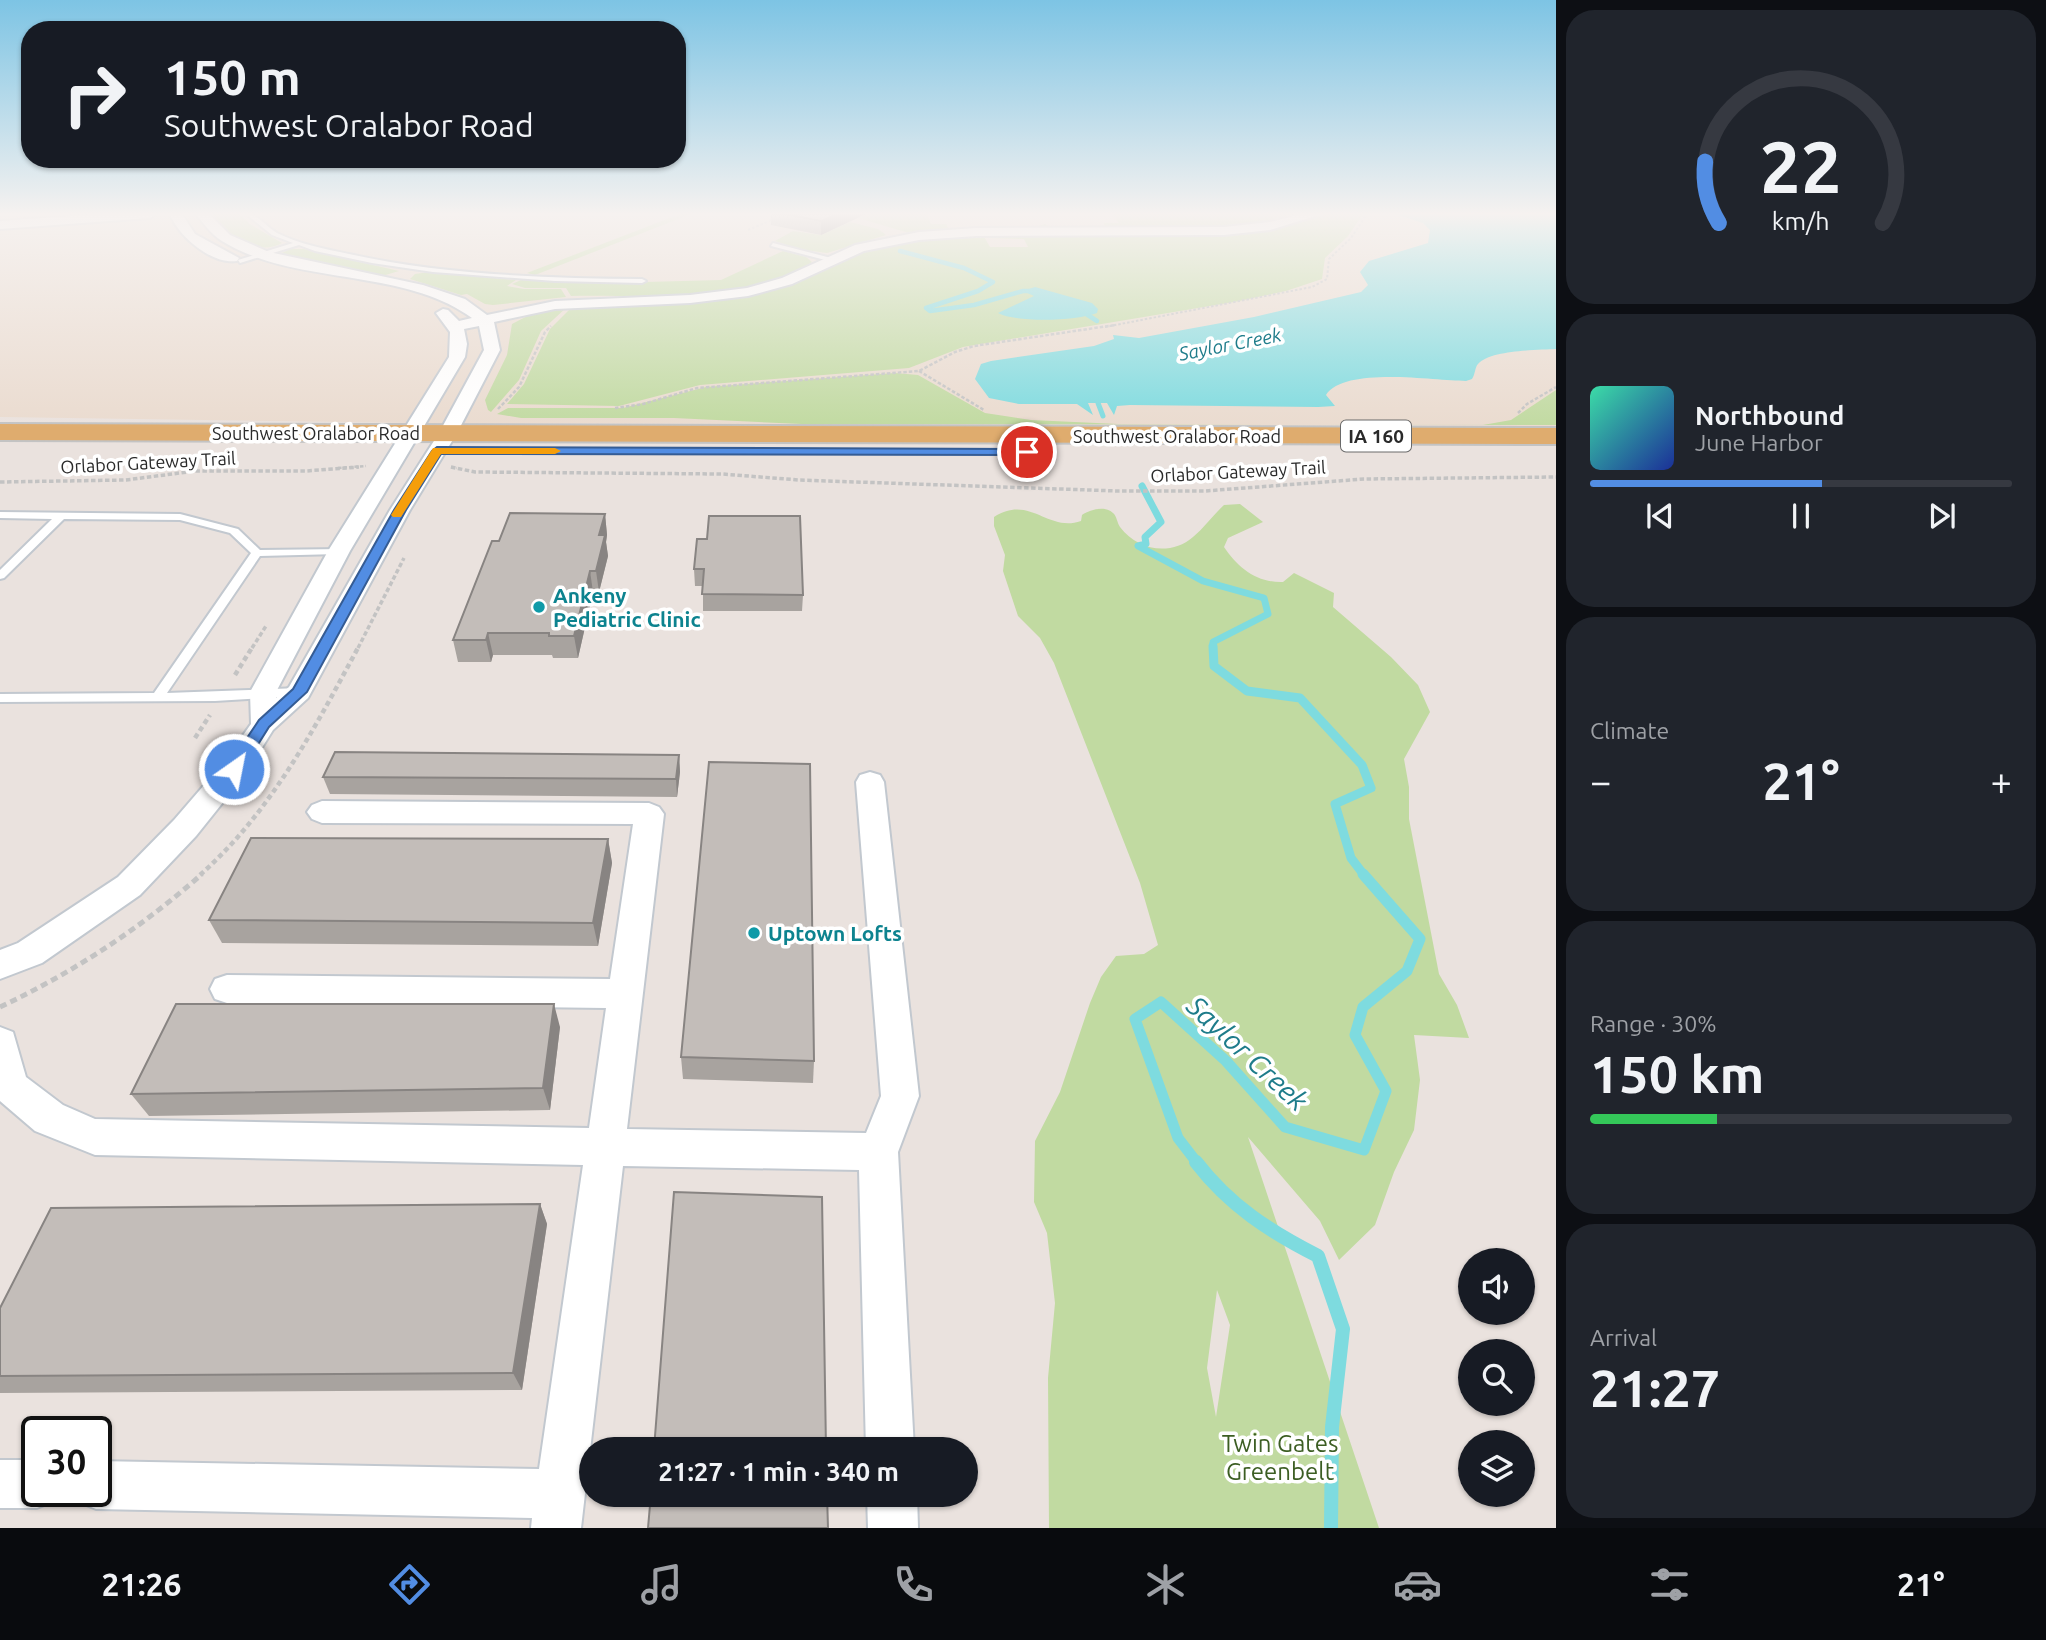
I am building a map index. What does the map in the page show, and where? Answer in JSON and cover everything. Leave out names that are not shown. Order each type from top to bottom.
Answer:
[{"type":"main road","name":"Southwest Oralabor Road","points":[[0,432],[401,450]]},
{"type":"main road","name":"Southwest Oralabor Road","points":[[438,450],[1556,436]]},
{"type":"main road","name":"Southwest Oralabor Road","points":[[0,450],[1556,455]]},
{"type":"street","points":[[264,724],[263,692],[340,551],[457,357],[461,337],[456,326],[442,313],[421,302],[339,285]]},
{"type":"street","points":[[15,959],[129,886],[185,828],[234,769],[264,724],[299,692],[400,510],[438,450],[492,350],[492,335],[477,311],[455,298],[410,285]]},
{"type":"street","points":[[456,326],[573,303],[690,299],[738,294],[771,285]]},
{"type":"street","points":[[870,782],[900,1096],[877,1152],[889,1437]]},
{"type":"street","points":[[112,1486],[558,1511],[649,814],[322,812]]},
{"type":"street","points":[[227,989],[626,994]]},
{"type":"street","points":[[0,1043],[5,1089],[49,1118],[95,1137],[605,1149],[877,1152]]},
{"type":"street","points":[[0,1484],[21,1484]]},
{"type":"street","points":[[892,1507],[893,1528]]},
{"type":"lane","points":[[0,515],[180,517],[234,531],[257,553],[340,551]]},
{"type":"lane","points":[[0,576],[61,516]]},
{"type":"lane","points":[[157,698],[257,553]]},
{"type":"lane","points":[[0,698],[157,698],[299,692]]},
{"type":"path","points":[[607,408],[643,404],[697,388],[919,371],[955,352],[974,346],[1117,325],[1315,285]]},
{"type":"path","points":[[493,413],[519,387],[545,332],[553,324]]},
{"type":"path","points":[[499,408],[511,408]]},
{"type":"path","name":"Orlabor Gateway Trail","points":[[0,482],[126,480],[195,471],[306,471],[401,450]]},
{"type":"path","name":"Orlabor Gateway Trail","points":[[438,450],[475,472],[722,474],[799,480],[1118,491],[1205,491],[1332,480],[1556,477]]},
{"type":"shaded area","points":[[0,285],[1556,285],[1556,426],[417,423],[0,417]]},
{"type":"green space","points":[[430,285],[508,285],[524,289],[561,289],[566,297],[493,305],[485,304],[467,294],[461,295]]},
{"type":"green space","points":[[516,285],[760,285],[696,296],[571,296],[566,288],[525,288]]},
{"type":"green space","points":[[762,285],[1303,285],[1234,302],[963,347],[909,368],[700,385],[619,406],[507,404],[524,384],[550,329],[574,305],[721,299]]},
{"type":"green space","points":[[567,307],[541,331],[519,380],[491,412],[488,410],[485,400],[507,355],[512,324],[533,313]]},
{"type":"green space","points":[[895,373],[918,375],[985,413],[1031,420],[1118,424],[1415,425],[802,424],[674,418],[521,418],[497,414],[508,408],[623,408],[706,387]]},
{"type":"green space","points":[[1556,390],[1556,425],[1484,425],[1511,420]]},
{"type":"green space","name":"Twin Gates Greenbelt","points":[[1240,504],[1263,522],[1228,538],[1224,547],[1242,568],[1257,577],[1274,582],[1283,582],[1294,573],[1334,593],[1333,607],[1391,657],[1418,685],[1430,712],[1404,759],[1409,787],[1409,819],[1439,974],[1457,1005],[1469,1038],[1414,1035],[1420,1080],[1414,1130],[1394,1172],[1375,1225],[1339,1260],[1320,1221],[1248,1137],[1379,1528],[1049,1528],[1048,1378],[1055,1303],[1047,1233],[1034,1202],[1035,1141],[1060,1092],[1101,977],[1116,956],[1144,954],[1158,945],[1140,883],[1054,663],[1040,638],[1018,616],[1003,571],[1005,555],[994,526],[994,517],[1007,511],[1018,510],[1069,523],[1081,521],[1082,515],[1089,511],[1106,509],[1114,514],[1127,535],[1145,546],[1165,549],[1175,547],[1193,537],[1224,505]],"holes":[[[1217,1290],[1230,1325],[1216,1417],[1207,1368]]]},
{"type":"water","points":[[1368,285],[1556,285],[1556,349],[1515,352],[1484,359],[1478,364],[1472,379],[1466,381],[1391,377],[1351,381],[1336,386],[1326,395],[1335,406],[1318,407],[1130,405],[1117,406],[1114,415],[1107,403],[1088,403],[1093,415],[1077,404],[1019,404],[989,398],[975,379],[981,364],[991,361],[1094,346],[1114,339],[1113,335],[1139,338],[1254,317],[1361,292]]},
{"type":"water","points":[[1035,287],[1092,303],[1098,309],[1097,313],[1047,320],[998,313],[1034,296],[1023,291]]},
{"type":"building","name":"Ankeny Pediatric Clinic","points":[[510,513],[605,514],[599,535],[605,535],[596,571],[590,571],[574,636],[549,636],[549,633],[488,633],[486,640],[453,640],[492,541],[499,541]]},
{"type":"building","points":[[709,516],[800,516],[803,595],[702,594],[704,569],[694,569],[697,539],[707,539]]},
{"type":"building","points":[[335,752],[679,755],[676,779],[323,777]]},
{"type":"building","name":"Uptown Lofts","points":[[709,762],[810,764],[814,1061],[681,1057]]},
{"type":"building","points":[[251,838],[608,839],[593,923],[209,920]]},
{"type":"building","points":[[176,1004],[554,1004],[543,1088],[131,1094]]},
{"type":"building","points":[[674,1192],[822,1197],[826,1437],[655,1437]]},
{"type":"building","points":[[540,1204],[513,1373],[0,1376],[0,1308],[51,1208]]},
{"type":"building","points":[[650,1507],[827,1507],[828,1528],[648,1528]]},
{"type":"waterway","points":[[987,285],[926,308],[930,311],[974,305],[1023,291],[1032,291]]},
{"type":"waterway","points":[[1077,308],[1097,321]]},
{"type":"waterway","name":"Saylor Creek","points":[[1103,395],[1098,403],[1103,416]]},
{"type":"waterway","name":"Saylor Creek","points":[[1142,486],[1161,522],[1145,537],[1146,544],[1138,546],[1203,581],[1264,598],[1268,614],[1213,642],[1213,646]]},
{"type":"waterway","name":"Saylor Creek","points":[[1213,646],[1214,666],[1247,691],[1300,698],[1362,765],[1371,788],[1335,804],[1351,858],[1364,875]]},
{"type":"waterway","name":"Saylor Creek","points":[[1198,1164],[1178,1138],[1135,1019],[1161,1002],[1226,1061],[1285,1127],[1364,1150],[1386,1091],[1355,1035],[1363,1007],[1407,971],[1420,939],[1363,874]]},
{"type":"waterway","name":"Saylor Creek","points":[[1196,1162],[1223,1192],[1251,1216],[1318,1256],[1343,1329],[1332,1427],[1331,1528]]},
{"type":"slow traffic","points":[[397,515],[437,451],[555,451]]},
{"type":"place","name":"Ankeny Pediatric Clinic","points":[[539,607]]},
{"type":"place","name":"Uptown Lofts","points":[[754,933]]},
{"type":"route","points":[[234,769],[264,724],[299,692],[400,510],[437,451],[1027,452]]}]
